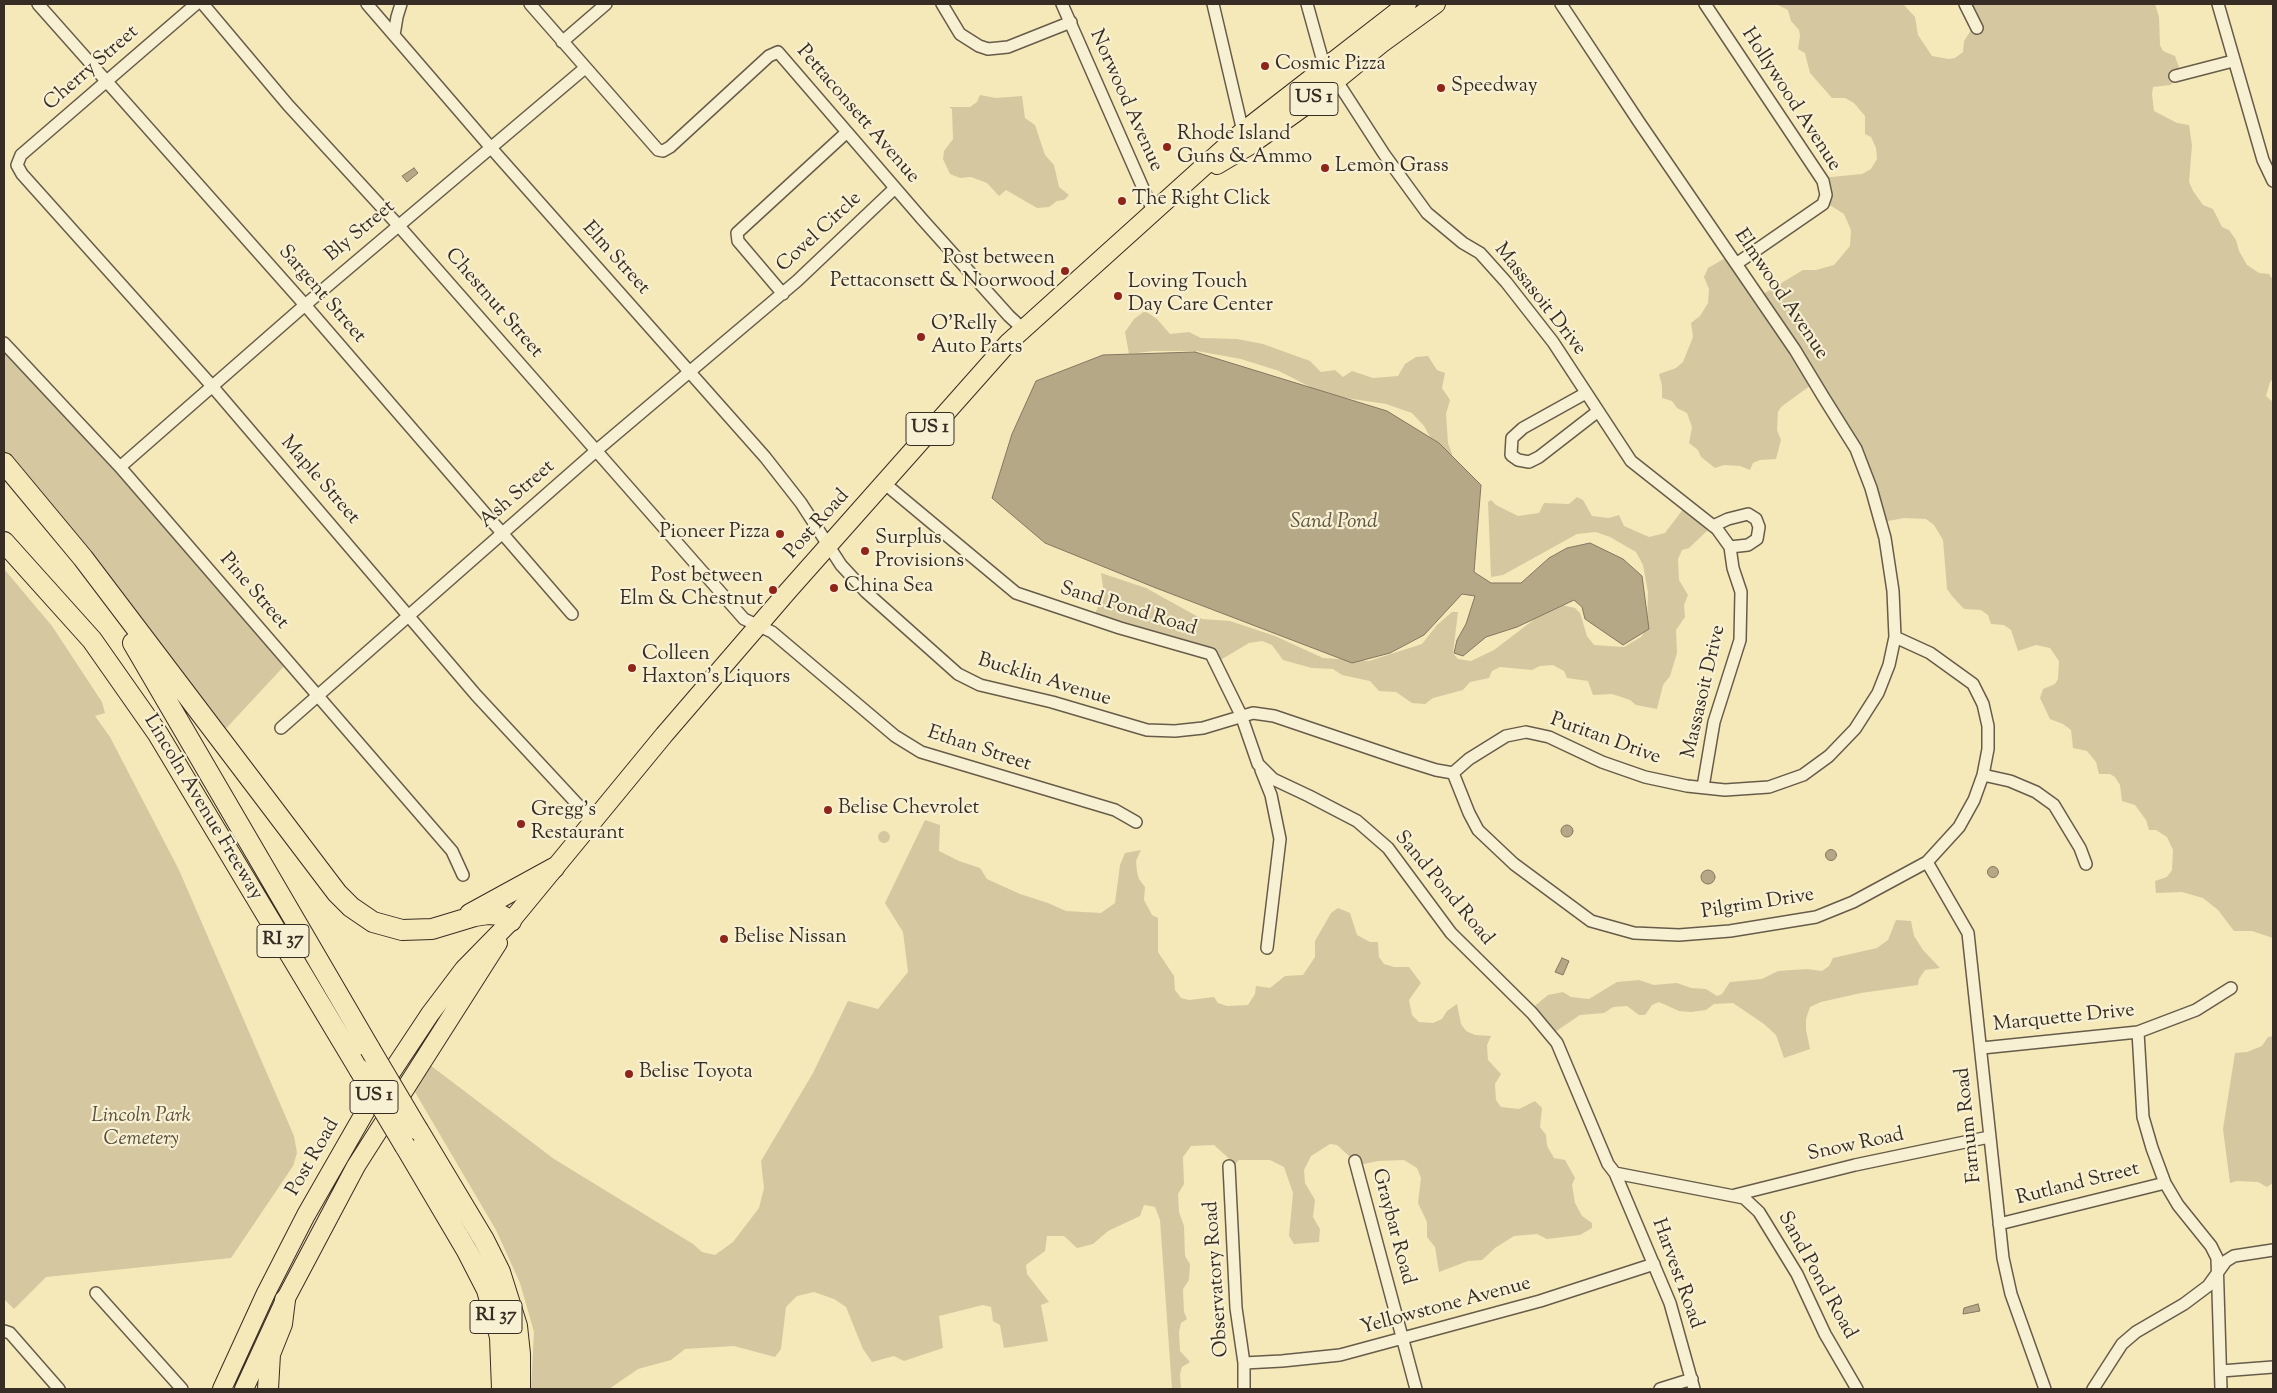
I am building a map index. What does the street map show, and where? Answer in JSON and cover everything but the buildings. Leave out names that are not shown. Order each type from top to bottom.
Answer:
[{"type":"highway","points":[[4,464],[83,558],[347,904],[365,918],[392,928],[421,930],[488,914],[501,916],[511,922]]},
{"type":"highway","points":[[55,525],[151,672],[370,1049],[484,1240],[500,1272],[512,1307],[518,1335],[520,1389]]},
{"type":"highway","name":"Lincoln Avenue Freeway","points":[[4,542],[92,640],[158,734],[467,1251],[487,1290],[500,1337],[502,1389]]},
{"type":"highway","points":[[456,922],[554,868]]},
{"type":"highway","points":[[268,1389],[270,1354],[282,1324],[285,1300]]},
{"type":"main road","name":"Post Road","points":[[222,1389],[266,1293],[297,1232],[365,1112],[430,1014],[464,969],[511,922],[593,821],[827,546],[915,446],[1023,329],[1154,214],[1184,184],[1331,74],[1407,4]]},
{"type":"main road","name":"Post Road","points":[[1331,74],[1381,44],[1436,4]]},
{"type":"main road","name":"Post Road","points":[[244,1389],[285,1300],[365,1150],[478,979],[511,922]]},
{"type":"street","name":"Sargent Street","points":[[38,4],[304,305],[572,614]]},
{"type":"street","name":"Cherry Street","points":[[17,165],[21,155],[196,4]]},
{"type":"street","name":"Chestnut Street","points":[[203,4],[288,105],[398,225],[597,450],[740,616],[758,626]]},
{"type":"street","name":"Elm Street","points":[[367,4],[789,486],[827,546]]},
{"type":"street","points":[[394,35],[396,16],[401,4]]},
{"type":"street","name":"Pettaconsett Avenue","points":[[530,4],[658,150],[663,151],[670,147],[769,56],[778,52],[895,188],[1009,316],[1023,329]]},
{"type":"street","points":[[562,42],[606,4]]},
{"type":"street","points":[[942,4],[960,34],[979,46],[992,49],[1008,47],[1070,22]]},
{"type":"street","name":"Norwood Avenue","points":[[1062,4],[1154,214]]},
{"type":"street","points":[[1213,4],[1245,139]]},
{"type":"street","name":"Massasoit Drive","points":[[1307,4],[1322,58],[1331,74],[1384,154],[1427,213],[1463,243],[1480,253],[1506,282],[1553,342],[1597,412],[1631,461],[1713,526],[1730,547],[1741,592],[1740,640],[1714,722],[1704,787]]},
{"type":"street","name":"Elmwood Avenue","points":[[1561,4],[1638,122],[1795,350],[1856,449],[1885,538],[1893,591],[1895,637]]},
{"type":"street","name":"Hollywood Avenue","points":[[1705,4],[1823,181],[1826,195],[1823,204],[1736,264]]},
{"type":"street","points":[[1965,4],[1977,28]]},
{"type":"street","points":[[2218,4],[2263,160],[2273,181]]},
{"type":"street","points":[[2175,76],[2233,61]]},
{"type":"street","name":"Bly Street","points":[[120,468],[304,305],[398,225],[492,149],[585,68]]},
{"type":"street","name":"Covel Circle","points":[[846,132],[738,233],[738,242],[783,294],[895,188]]},
{"type":"street","name":"Maple Street","points":[[17,165],[22,174],[212,386],[515,739],[593,821]]},
{"type":"street","name":"Ash Street","points":[[281,728],[317,694],[597,450],[783,294]]},
{"type":"street","name":"Pine Street","points":[[4,343],[120,468],[317,694],[452,851],[463,875]]},
{"type":"street","points":[[1586,393],[1523,428],[1512,438],[1511,455],[1518,460],[1528,462],[1539,458],[1597,412]]},
{"type":"street","name":"Sand Pond Road","points":[[884,483],[1016,593],[1120,628],[1211,654],[1241,715],[1258,764],[1273,779],[1357,821],[1388,848],[1451,933],[1532,1013],[1557,1043],[1608,1164],[1615,1173],[1744,1198],[1760,1212],[1797,1274],[1825,1334],[1857,1389]]},
{"type":"street","points":[[1713,526],[1728,519],[1748,514],[1756,519],[1759,528],[1757,539],[1748,545],[1730,547]]},
{"type":"street","name":"Bucklin Avenue","points":[[827,546],[841,565],[866,592],[942,661],[958,674],[980,685],[1052,702],[1147,730],[1175,731],[1203,728],[1241,715]]},
{"type":"street","name":"Ethan Street","points":[[758,626],[772,632],[895,736],[921,752],[1115,810],[1136,822]]},
{"type":"street","name":"Pilgrim Drive","points":[[1453,773],[1468,813],[1478,830],[1514,864],[1591,921],[1634,933],[1679,935],[1816,917],[1853,902],[1928,862],[1959,827],[1974,800],[1983,775],[1988,749],[1988,726],[1984,704],[1973,684],[1930,653],[1895,637]]},
{"type":"street","name":"Puritan Drive","points":[[1453,773],[1468,759],[1506,736],[1526,732],[1549,737],[1602,762],[1645,777],[1687,786],[1725,790],[1769,787],[1803,775],[1829,756],[1855,729],[1878,694],[1889,665],[1895,637]]},
{"type":"street","points":[[1241,715],[1253,712],[1274,716],[1398,758],[1453,773]]},
{"type":"street","points":[[1258,764],[1271,795],[1280,839],[1267,948]]},
{"type":"street","points":[[1983,775],[2010,781],[2036,792],[2054,805],[2080,848],[2086,864]]},
{"type":"street","name":"Farnum Road","points":[[1928,862],[1968,933],[1982,1048],[1989,1137],[1999,1224],[2011,1294],[2045,1389]]},
{"type":"street","name":"Marquette Drive","points":[[1982,1048],[2138,1032],[2196,1010],[2231,988]]},
{"type":"street","points":[[2138,1032],[2143,1118],[2166,1183],[2178,1205],[2217,1258],[2219,1271],[2218,1328],[2221,1389]]},
{"type":"street","name":"Snow Road","points":[[1732,1196],[1855,1165],[1989,1137]]},
{"type":"street","name":"Graybar Road","points":[[1355,1161],[1416,1389]]},
{"type":"street","name":"Observatory Road","points":[[1229,1166],[1236,1308],[1244,1363],[1244,1389]]},
{"type":"street","name":"Harvest Road","points":[[1615,1173],[1670,1303],[1693,1384]]},
{"type":"street","name":"Rutland Street","points":[[1999,1224],[2166,1183]]},
{"type":"street","points":[[2093,1389],[2122,1344],[2136,1332],[2200,1292],[2226,1261],[2234,1256],[2273,1250]]},
{"type":"street","name":"Yellowstone Avenue","points":[[1244,1363],[1324,1358],[1540,1301],[1654,1264]]},
{"type":"street","points":[[96,1293],[182,1389]]},
{"type":"street","points":[[5,1331],[59,1389]]},
{"type":"street","points":[[2221,1371],[2273,1367]]},
{"type":"street","points":[[1660,1389],[1693,1384]]},
{"type":"green space","points":[[1776,4],[1903,4],[1915,17],[1918,35],[1932,56],[1949,59],[1955,58],[1963,52],[1964,41],[1975,24],[1966,4],[2155,4],[2159,17],[2160,45],[2163,51],[2175,56],[2182,76],[2170,85],[2153,87],[2154,111],[2177,123],[2189,125],[2192,145],[2189,182],[2193,191],[2203,205],[2213,209],[2222,227],[2229,230],[2236,240],[2239,251],[2247,265],[2259,273],[2269,274],[2273,280],[2273,379],[2270,382],[2266,396],[2273,402],[2273,938],[2252,931],[2234,931],[2218,910],[2203,898],[2182,892],[2156,893],[2155,881],[2167,877],[2172,870],[2173,850],[2167,837],[2156,830],[2149,830],[2146,820],[2135,805],[2122,801],[2120,785],[2115,777],[2110,774],[2099,774],[2096,762],[2087,751],[2073,748],[2071,730],[2063,724],[2050,719],[2040,698],[2043,689],[2055,684],[2058,679],[2059,661],[2050,648],[2036,645],[2018,651],[2011,630],[2004,625],[1991,624],[1988,615],[1981,610],[1964,609],[1952,596],[1947,589],[1943,540],[1934,525],[1926,519],[1904,518],[1883,522],[1856,446],[1814,383],[1781,407],[1778,412],[1777,430],[1781,440],[1776,459],[1760,460],[1753,463],[1750,470],[1740,466],[1724,465],[1715,468],[1701,457],[1698,450],[1689,443],[1692,427],[1687,413],[1677,408],[1672,401],[1662,398],[1659,374],[1676,368],[1683,362],[1693,337],[1691,323],[1700,316],[1708,303],[1709,289],[1704,277],[1708,268],[1729,256],[1760,296],[1803,270],[1816,270],[1834,265],[1850,246],[1851,230],[1844,214],[1820,199],[1825,187],[1821,178],[1862,174],[1871,169],[1877,159],[1876,148],[1871,137],[1865,134],[1865,116],[1854,103],[1845,98],[1832,98],[1810,73],[1805,53],[1798,49],[1799,30],[1791,21],[1788,10]]},
{"type":"green space","points":[[980,95],[996,98],[1022,96],[1025,118],[1035,125],[1045,155],[1054,165],[1059,187],[1069,195],[1064,200],[1057,201],[1049,207],[1037,208],[1006,190],[999,196],[987,183],[971,177],[960,178],[950,174],[943,159],[944,151],[953,139],[952,109],[949,107],[970,107],[977,102]]},
{"type":"green space","points":[[1145,311],[1157,319],[1170,334],[1189,332],[1201,338],[1237,339],[1263,344],[1310,361],[1321,372],[1335,370],[1343,377],[1352,371],[1373,378],[1398,376],[1405,364],[1416,357],[1428,356],[1437,370],[1445,373],[1442,388],[1450,400],[1446,414],[1448,443],[1452,454],[1450,464],[1443,460],[1424,426],[1412,413],[1386,404],[1326,395],[1279,371],[1241,359],[1197,351],[1153,351],[1129,354],[1125,332],[1134,319]]},
{"type":"green space","points":[[4,341],[285,665],[219,736],[4,464]]},
{"type":"green space","points":[[1577,497],[1583,500],[1592,516],[1609,518],[1619,515],[1624,526],[1649,537],[1665,533],[1684,508],[1708,530],[1689,548],[1682,550],[1678,559],[1679,580],[1688,595],[1684,605],[1685,617],[1676,630],[1677,653],[1670,676],[1663,685],[1657,709],[1636,705],[1630,700],[1612,694],[1593,695],[1588,681],[1567,678],[1564,671],[1553,665],[1540,666],[1532,670],[1500,667],[1492,671],[1489,678],[1470,682],[1463,690],[1433,698],[1425,704],[1412,703],[1396,692],[1379,691],[1370,681],[1342,675],[1333,669],[1312,668],[1283,660],[1272,645],[1262,641],[1249,643],[1217,662],[1094,616],[1104,593],[1101,573],[1146,588],[1202,619],[1230,621],[1275,636],[1323,658],[1369,661],[1422,644],[1437,625],[1452,612],[1458,612],[1453,653],[1458,659],[1471,661],[1494,650],[1536,618],[1562,605],[1575,608],[1580,613],[1587,636],[1594,645],[1624,647],[1641,637],[1647,628],[1648,592],[1643,565],[1636,552],[1610,537],[1596,532],[1577,534],[1503,575],[1491,577],[1488,502],[1491,500],[1496,505],[1518,516],[1539,513],[1544,503],[1569,504]]},
{"type":"green space","name":"Lincoln Park Cemetery","points":[[4,569],[52,626],[102,702],[105,713],[95,716],[110,737],[179,870],[294,1136],[297,1153],[293,1166],[231,1258],[46,1277],[14,1309],[4,1299]]},
{"type":"green space","points":[[925,820],[940,825],[939,851],[959,861],[980,868],[987,879],[1020,894],[1066,911],[1101,913],[1115,903],[1120,865],[1125,853],[1141,850],[1136,861],[1137,872],[1139,879],[1145,887],[1144,900],[1152,915],[1158,918],[1158,952],[1174,976],[1175,990],[1181,998],[1189,1000],[1214,997],[1218,1003],[1227,1006],[1248,1005],[1255,994],[1256,986],[1270,988],[1285,976],[1303,975],[1315,957],[1315,941],[1331,913],[1338,908],[1350,913],[1357,935],[1370,942],[1378,942],[1379,957],[1384,964],[1394,967],[1409,967],[1421,983],[1409,1000],[1412,1015],[1419,1022],[1433,1023],[1442,1019],[1447,1011],[1457,1004],[1461,1024],[1466,1031],[1475,1035],[1491,1036],[1487,1045],[1488,1060],[1501,1074],[1495,1084],[1496,1100],[1501,1107],[1519,1109],[1535,1101],[1542,1108],[1540,1127],[1546,1135],[1547,1146],[1554,1158],[1565,1160],[1575,1178],[1572,1185],[1575,1203],[1582,1216],[1592,1223],[1592,1228],[1580,1235],[1547,1239],[1537,1234],[1514,1236],[1495,1248],[1482,1260],[1468,1261],[1439,1272],[1435,1247],[1427,1237],[1427,1222],[1418,1203],[1421,1178],[1417,1168],[1404,1160],[1378,1161],[1359,1165],[1337,1145],[1330,1144],[1311,1156],[1304,1170],[1305,1183],[1315,1200],[1313,1217],[1320,1229],[1319,1242],[1294,1244],[1289,1236],[1293,1193],[1284,1167],[1270,1160],[1239,1160],[1235,1164],[1214,1145],[1191,1146],[1183,1157],[1184,1184],[1178,1194],[1179,1212],[1184,1226],[1185,1256],[1190,1264],[1189,1280],[1183,1289],[1184,1312],[1187,1319],[1181,1323],[1179,1332],[1180,1351],[1190,1362],[1182,1367],[1180,1374],[1181,1389],[1172,1389],[1160,1220],[1155,1207],[1144,1205],[1140,1216],[1108,1231],[1093,1244],[1077,1248],[1064,1236],[1047,1236],[1045,1251],[1026,1265],[1027,1274],[1049,1302],[1041,1305],[1048,1341],[1004,1348],[1000,1325],[993,1321],[991,1307],[983,1305],[939,1316],[943,1348],[904,1361],[894,1356],[872,1362],[863,1349],[846,1307],[834,1299],[814,1292],[797,1296],[786,1307],[781,1349],[775,1357],[734,1346],[685,1349],[671,1360],[638,1369],[609,1389],[531,1389],[534,1332],[520,1283],[496,1230],[412,1087],[426,1062],[554,1159],[693,1244],[702,1252],[715,1255],[733,1242],[759,1208],[764,1188],[761,1161],[813,1073],[848,1001],[878,1009],[908,972],[903,932],[885,903]]},
{"type":"green space","points":[[882,831],[886,831],[890,837],[886,843],[882,843],[878,839],[878,835]]},
{"type":"green space","points":[[1896,920],[1911,921],[1914,936],[1923,950],[1940,968],[1925,970],[1919,979],[1918,985],[1861,993],[1821,1002],[1810,1007],[1806,1019],[1806,1030],[1810,1049],[1784,1058],[1776,1035],[1764,1024],[1733,1003],[1714,1004],[1706,1010],[1691,1012],[1679,1011],[1659,1002],[1652,1005],[1645,1015],[1639,1015],[1627,1006],[1613,1007],[1604,1013],[1580,1015],[1552,1034],[1531,1009],[1548,995],[1563,992],[1571,997],[1589,999],[1617,982],[1639,980],[1654,985],[1677,983],[1691,988],[1706,989],[1717,996],[1722,994],[1730,982],[1762,979],[1778,971],[1807,969],[1822,971],[1829,966],[1833,958],[1877,948],[1888,940]]},
{"type":"green space","points":[[2273,1036],[2273,1183],[2267,1187],[2258,1182],[2237,1181],[2230,1183],[2223,1129],[2235,1053],[2247,1052],[2262,1046],[2268,1037]]},
{"type":"water","points":[[414,168],[418,173],[407,182],[402,176]]},
{"type":"water","name":"Sand Pond","points":[[1195,352],[1387,411],[1439,443],[1481,485],[1474,572],[1491,583],[1521,583],[1549,558],[1567,548],[1590,543],[1623,559],[1642,576],[1649,629],[1623,645],[1585,619],[1582,607],[1574,600],[1517,627],[1486,637],[1463,656],[1454,653],[1457,640],[1466,624],[1475,596],[1462,594],[1424,635],[1390,653],[1352,663],[1156,588],[1045,543],[992,498],[1012,434],[1036,381],[1103,355]]},
{"type":"water","points":[[1567,825],[1573,831],[1567,837],[1561,831]]},
{"type":"water","points":[[1831,849],[1837,855],[1831,861],[1825,855]]},
{"type":"water","points":[[1993,866],[1999,872],[1993,878],[1987,872]]},
{"type":"water","points":[[1708,870],[1713,872],[1715,877],[1713,882],[1708,884],[1703,882],[1701,877],[1703,872]]},
{"type":"water","points":[[1562,958],[1569,961],[1563,975],[1555,972]]},
{"type":"water","points":[[1978,1304],[1980,1311],[1963,1314],[1964,1308]]},
{"type":"place","name":"Cosmic Pizza","points":[[1265,66]]},
{"type":"place","name":"Speedway","points":[[1441,88]]},
{"type":"place","name":"Rhode Island Guns & Ammo","points":[[1167,147]]},
{"type":"place","name":"Lemon Grass","points":[[1325,168]]},
{"type":"place","name":"The Right Click","points":[[1122,201]]},
{"type":"place","name":"Post between Pettaconsett & Noorwood","points":[[1065,271]]},
{"type":"place","name":"Loving Touch Day Care Center","points":[[1118,296]]},
{"type":"place","name":"O'Relly Auto Parts","points":[[921,337]]},
{"type":"place","name":"Pioneer Pizza","points":[[780,534]]},
{"type":"place","name":"Surplus Provisions","points":[[865,551]]},
{"type":"place","name":"China Sea","points":[[834,588]]},
{"type":"place","name":"Post between Elm & Chestnut","points":[[773,590]]},
{"type":"place","name":"Colleen Haxton's Liquors","points":[[632,668]]},
{"type":"place","name":"Belise Chevrolet","points":[[828,810]]},
{"type":"place","name":"Gregg's Restaurant","points":[[521,824]]},
{"type":"place","name":"Belise Nissan","points":[[724,939]]},
{"type":"place","name":"Belise Toyota","points":[[629,1074]]}]
